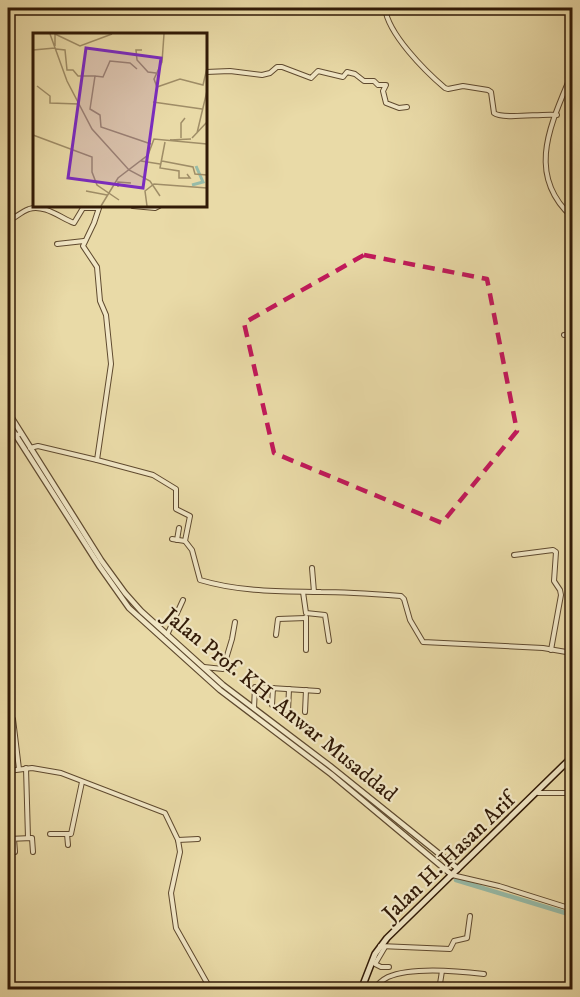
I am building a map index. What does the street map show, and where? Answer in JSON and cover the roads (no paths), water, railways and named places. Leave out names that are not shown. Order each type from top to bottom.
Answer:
[{"type":"main road","name":"Jalan H. Hasan Arif","points":[[362,987],[370,963],[382,947],[455,867],[538,793],[573,757]]},
{"type":"street","points":[[386,8],[390,26],[397,37],[445,88],[462,86],[488,90],[491,92],[494,113],[500,117],[532,114],[557,115]]},
{"type":"street","points":[[207,72],[230,71],[262,75],[270,73],[277,67],[282,67],[309,78],[318,71],[343,77],[346,72],[353,73],[363,81],[374,81],[378,85],[386,85],[383,91],[388,104],[399,108],[407,107]]},
{"type":"street","points":[[573,74],[546,149],[547,175],[553,195],[573,217]]},
{"type":"street","points":[[8,221],[34,208],[56,213],[73,223],[83,208],[101,207],[84,241],[83,249],[97,267],[100,301],[106,315],[111,360],[97,460]]},
{"type":"street","points":[[57,244],[84,241]]},
{"type":"street","points":[[564,335],[573,334]]},
{"type":"street","name":"Jalan Prof. KH. Anwar Musaddad","points":[[8,412],[18,434],[50,485],[138,612],[232,700],[331,774],[450,874]]},
{"type":"street","name":"Jalan Prof. KH. Anwar Musaddad","points":[[8,423],[30,447],[50,485]]},
{"type":"street","points":[[8,434],[18,434]]},
{"type":"street","points":[[30,447],[36,446],[153,475],[176,489],[176,509],[190,516],[185,541]]},
{"type":"street","points":[[179,528],[174,540],[185,541],[192,550],[200,580],[246,590],[402,597],[414,630],[424,643],[573,653]]},
{"type":"street","points":[[514,555],[555,551],[554,581],[561,595],[551,650]]},
{"type":"street","points":[[312,567],[314,592]]},
{"type":"street","points":[[303,592],[306,650]]},
{"type":"street","points":[[167,636],[183,600]]},
{"type":"street","name":"Jalan Prof. KH. Anwar Musaddad","points":[[138,612],[167,636],[186,656],[330,766],[455,867]]},
{"type":"street","points":[[276,635],[278,619],[325,615],[329,640]]},
{"type":"street","points":[[203,667],[223,669],[235,622]]},
{"type":"street","points":[[254,709],[255,687],[318,691]]},
{"type":"street","points":[[272,705],[273,688]]},
{"type":"street","points":[[288,711],[289,689]]},
{"type":"street","points":[[305,712],[306,690]]},
{"type":"street","points":[[8,716],[13,719],[19,769]]},
{"type":"street","points":[[26,768],[28,838]]},
{"type":"street","points":[[8,771],[26,768],[61,773],[164,812],[178,840],[180,852],[171,893],[176,928],[211,990]]},
{"type":"street","points":[[50,834],[71,834],[82,782]]},
{"type":"street","points":[[538,793],[573,793]]},
{"type":"street","points":[[67,834],[68,845]]},
{"type":"street","points":[[8,839],[32,838],[33,852]]},
{"type":"street","points":[[14,839],[15,852]]},
{"type":"street","points":[[178,840],[198,839]]},
{"type":"street","points":[[455,867],[461,877]]},
{"type":"street","points":[[450,874],[499,886],[573,909]]},
{"type":"street","points":[[389,967],[381,967],[375,963],[382,947],[450,949],[454,941],[467,938],[470,916]]},
{"type":"street","points":[[362,987],[373,989],[392,976],[413,972],[442,971],[484,974]]},
{"type":"street","points":[[439,990],[442,971]]},
{"type":"waterway","points":[[456,880],[572,915]]}]
